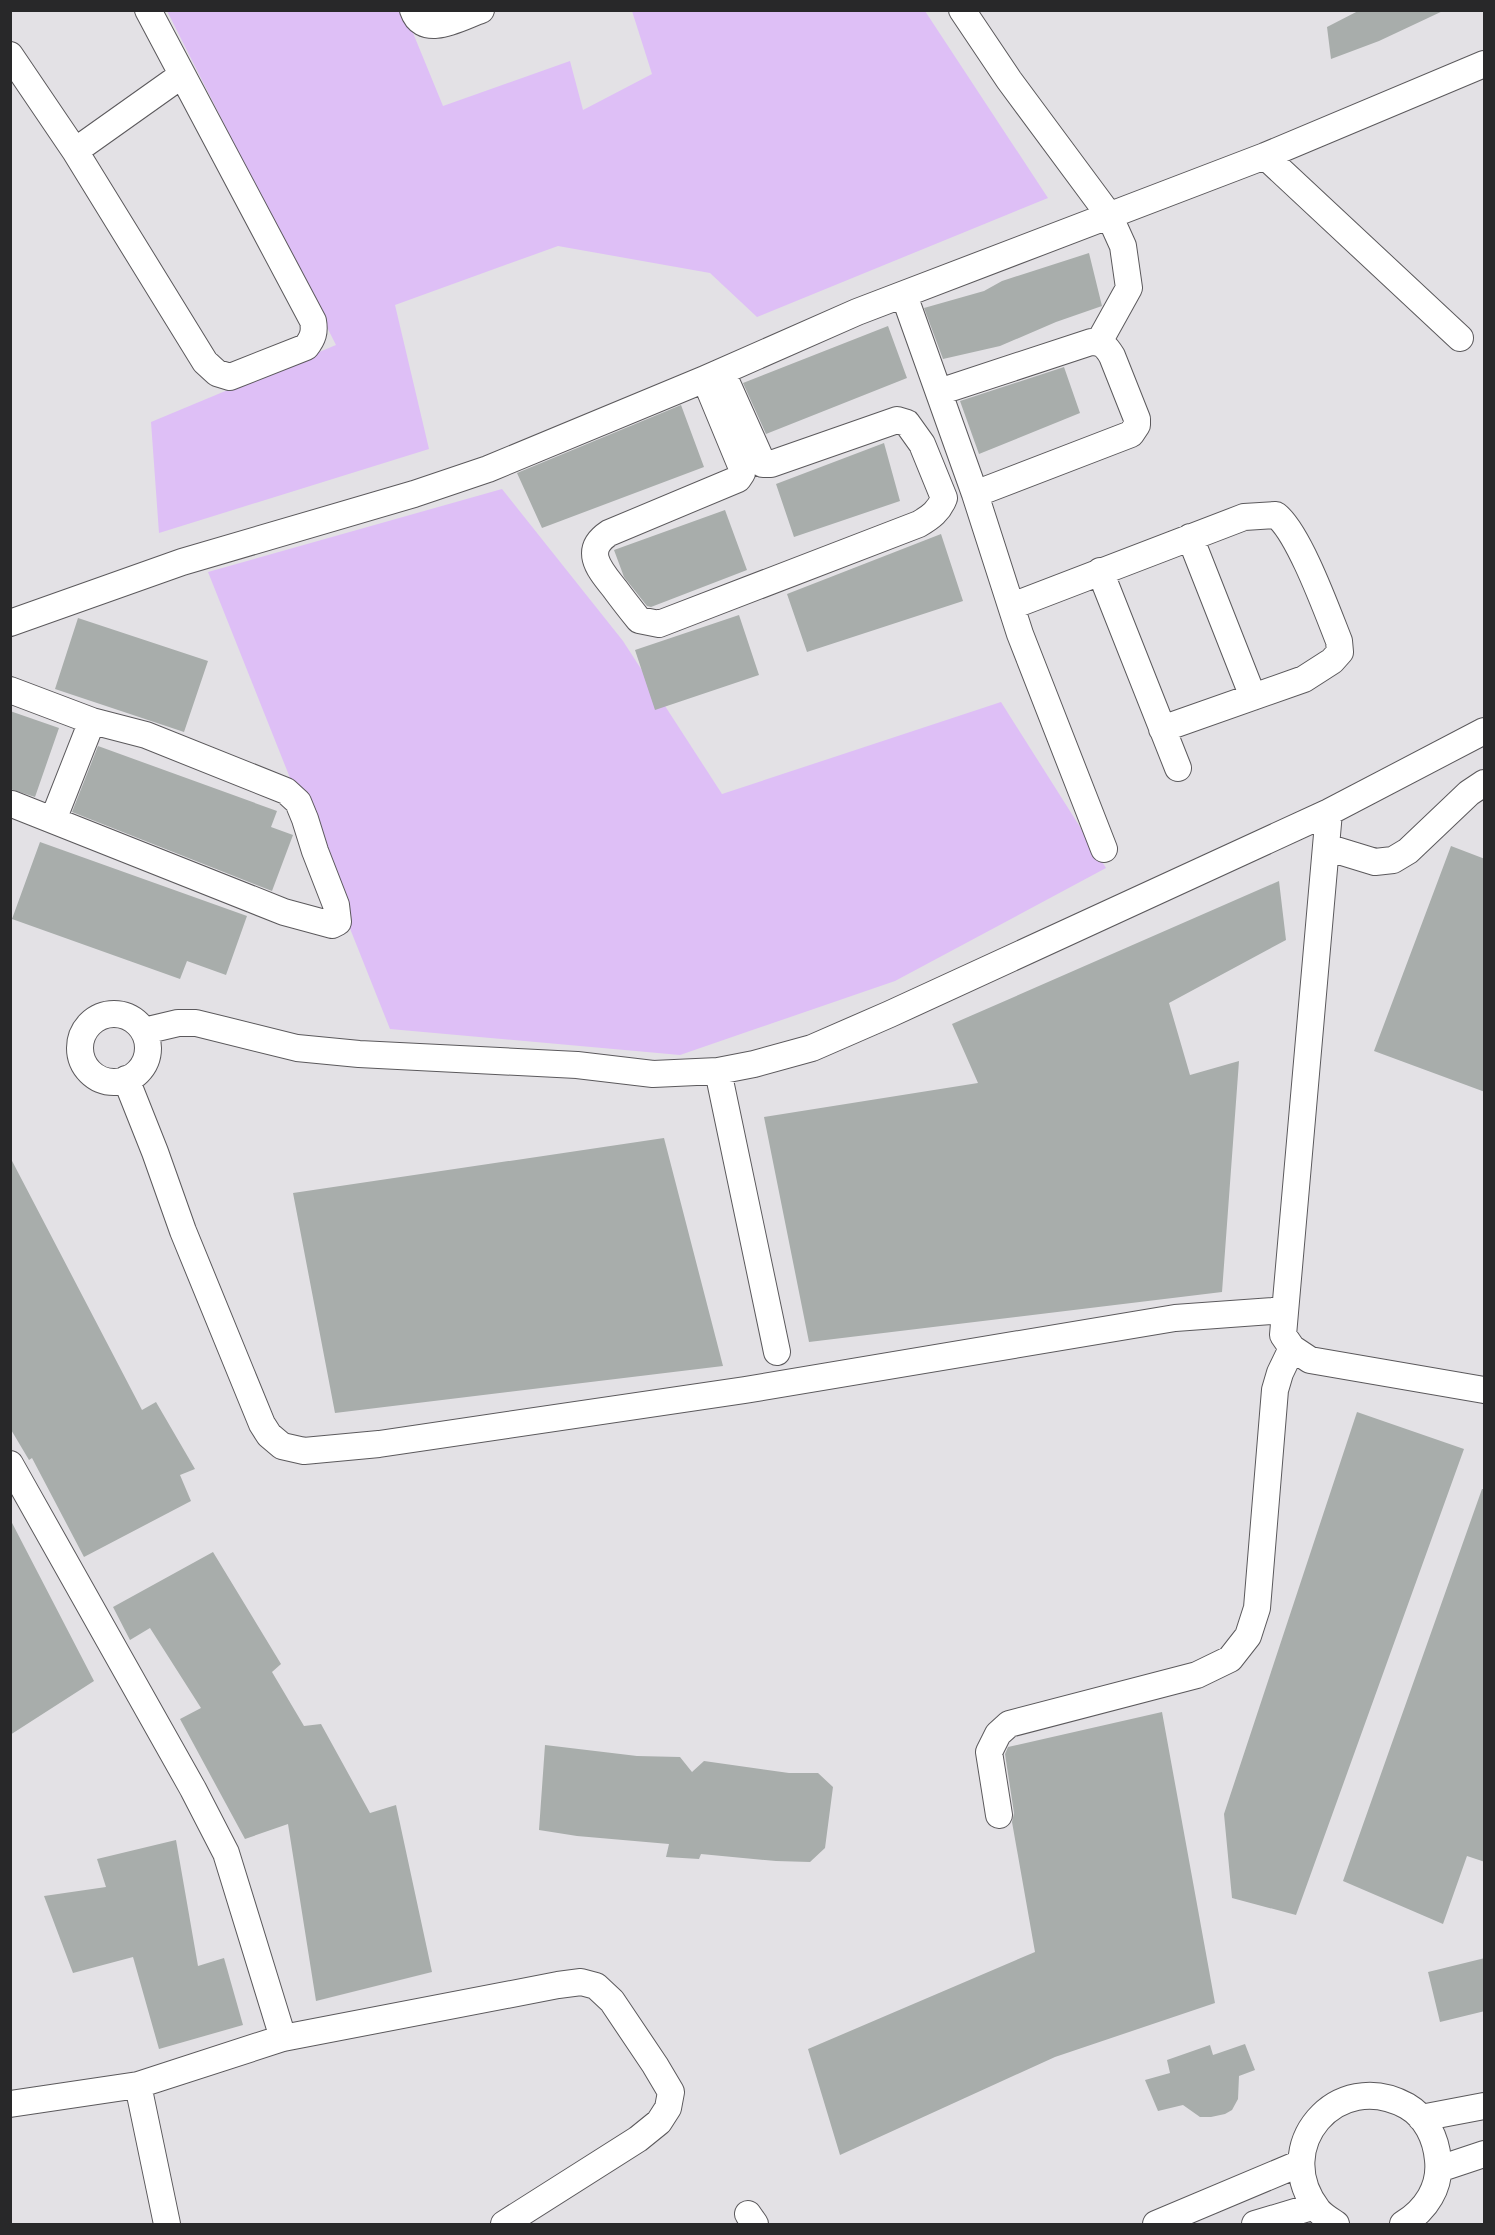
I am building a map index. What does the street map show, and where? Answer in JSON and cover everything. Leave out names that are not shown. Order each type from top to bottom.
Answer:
[{"type":"street","points":[[10,55],[75,152],[205,362],[217,373],[230,377],[306,347],[312,339],[313,321],[148,10]]},
{"type":"street","points":[[413,10],[415,16],[423,24],[435,26],[481,10]]},
{"type":"street","points":[[962,10],[1009,80],[1109,215],[1124,246],[1129,288],[1099,342]]},
{"type":"street","points":[[10,623],[182,562],[414,494],[478,472],[714,376],[857,312],[1265,156],[1485,64]]},
{"type":"street","points":[[75,152],[182,75]]},
{"type":"street","points":[[1265,156],[1460,338]]},
{"type":"street","points":[[904,295],[975,494],[1020,634],[1104,849]]},
{"type":"street","points":[[939,392],[1091,342],[1099,342],[1112,356],[1137,419],[1137,425],[1131,434],[975,494]]},
{"type":"street","points":[[714,376],[763,464],[771,464],[897,420],[907,423],[922,444],[944,498],[940,507],[933,516],[919,524],[659,624],[639,620],[599,569],[595,552],[599,540],[609,533],[738,479],[742,473],[741,466],[714,376]]},
{"type":"street","points":[[1012,606],[1244,517],[1276,515],[1284,521],[1312,576],[1339,641],[1340,652],[1332,661],[1304,679],[1162,729]]},
{"type":"street","points":[[1190,537],[1253,697]]},
{"type":"street","points":[[1100,571],[1178,768]]},
{"type":"street","points":[[10,690],[92,721],[146,735],[286,791],[298,802],[305,819],[336,905],[338,922],[332,925],[284,912],[12,804]]},
{"type":"street","points":[[53,820],[92,721]]},
{"type":"street","points":[[144,1031],[178,1023],[196,1023],[297,1048],[359,1054],[577,1065],[653,1074],[718,1071],[812,1048],[1329,812],[1485,731]]},
{"type":"street","points":[[1326,847],[1375,861],[1393,860],[1408,851],[1469,793],[1485,783]]},
{"type":"street","points":[[1329,812],[1283,1335],[1292,1348],[1310,1360],[1485,1390]]},
{"type":"street","points":[[111,1014],[130,1018],[144,1031],[147,1040],[146,1059],[135,1075],[126,1079],[107,1081],[90,1072],[81,1055],[80,1046],[82,1036],[93,1021],[111,1014]]},
{"type":"street","points":[[718,1071],[777,1352]]},
{"type":"street","points":[[126,1079],[183,1231],[262,1424],[269,1435],[282,1446],[304,1451],[379,1444],[745,1390],[955,1357],[1175,1318],[1285,1310]]},
{"type":"street","points":[[999,1815],[989,1752],[998,1734],[1010,1724],[1197,1675],[1230,1659],[1248,1636],[1257,1608],[1275,1390],[1292,1348]]},
{"type":"street","points":[[10,1464],[176,1757],[226,1852],[283,2038]]},
{"type":"street","points":[[10,2104],[138,2085],[283,2038],[558,1985],[581,1982],[596,1986],[612,2001],[655,2065],[670,2092],[668,2108],[659,2122],[613,2157],[504,2224]]},
{"type":"street","points":[[138,2085],[167,2224]]},
{"type":"street","points":[[1336,2224],[1320,2212],[1306,2193],[1301,2163],[1303,2146],[1313,2125],[1329,2108],[1350,2098],[1372,2095],[1394,2099],[1414,2110],[1428,2127],[1437,2147],[1439,2169],[1434,2191],[1422,2210],[1403,2224]]},
{"type":"street","points":[[1421,2118],[1485,2106]]},
{"type":"street","points":[[1439,2169],[1485,2154]]},
{"type":"street","points":[[1156,2224],[1301,2163]]},
{"type":"street","points":[[1255,2224],[1315,2206]]},
{"type":"shaded area","points":[[167,11],[404,11],[443,106],[570,61],[583,110],[652,74],[632,11],[925,11],[1048,198],[757,317],[710,273],[558,246],[395,305],[429,449],[159,533],[151,422],[336,345]]},
{"type":"shaded area","points":[[502,489],[623,641],[722,794],[1001,702],[1106,868],[895,981],[680,1055],[390,1029],[208,572]]},
{"type":"building","points":[[1360,10],[1445,10],[1379,41],[1331,59],[1327,27]]},
{"type":"building","points":[[1089,253],[1102,306],[1056,322],[1000,346],[943,359],[924,308],[984,291],[1002,281]]},
{"type":"building","points":[[888,326],[907,378],[766,434],[743,383]]},
{"type":"building","points":[[1064,367],[1080,413],[979,454],[960,401]]},
{"type":"building","points":[[681,405],[704,467],[542,528],[517,473]]},
{"type":"building","points":[[884,443],[900,501],[794,537],[776,484]]},
{"type":"building","points":[[725,510],[747,570],[651,607],[647,606],[624,577],[614,550]]},
{"type":"building","points":[[941,534],[963,601],[807,652],[787,594]]},
{"type":"building","points":[[739,615],[759,675],[655,710],[635,650]]},
{"type":"building","points":[[78,618],[208,661],[184,732],[55,689]]},
{"type":"building","points":[[10,711],[59,728],[35,797],[10,789]]},
{"type":"building","points":[[98,746],[277,811],[271,827],[293,835],[272,891],[72,812]]},
{"type":"building","points":[[40,842],[247,916],[226,975],[187,961],[180,979],[12,919]]},
{"type":"building","points":[[1451,846],[1485,859],[1485,1092],[1374,1051]]},
{"type":"building","points":[[1279,881],[1286,940],[1169,1003],[1190,1075],[1239,1061],[1222,1292],[809,1342],[764,1117],[978,1083],[952,1024]]},
{"type":"building","points":[[664,1138],[723,1366],[335,1413],[293,1193]]},
{"type":"building","points":[[10,1157],[142,1410],[156,1402],[195,1469],[180,1475],[191,1501],[84,1557],[32,1458],[29,1460],[10,1428]]},
{"type":"building","points":[[1357,1412],[1464,1449],[1296,1915],[1232,1898],[1224,1814]]},
{"type":"building","points":[[1482,1489],[1485,1489],[1485,1862],[1467,1856],[1443,1924],[1343,1881]]},
{"type":"building","points":[[10,1519],[94,1681],[10,1735]]},
{"type":"building","points":[[213,1552],[281,1664],[272,1672],[304,1726],[321,1724],[370,1813],[396,1805],[432,1972],[316,2001],[288,1824],[245,1839],[180,1719],[201,1708],[150,1628],[130,1640],[113,1607]]},
{"type":"building","points":[[1162,1712],[1215,2003],[1055,2057],[840,2155],[808,2049],[1035,1952],[1012,1822],[1014,1813],[1005,1754],[1008,1747]]},
{"type":"building","points":[[545,1745],[637,1756],[680,1757],[692,1772],[704,1761],[789,1773],[818,1773],[833,1787],[825,1848],[810,1862],[701,1854],[699,1859],[666,1857],[669,1844],[577,1836],[539,1830]]},
{"type":"building","points":[[176,1840],[198,1966],[224,1958],[243,2025],[159,2049],[133,1957],[73,1973],[44,1896],[106,1887],[97,1859]]},
{"type":"building","points":[[1485,1958],[1485,2011],[1440,2022],[1428,1972]]},
{"type":"building","points":[[1245,2044],[1255,2070],[1239,2076],[1238,2099],[1232,2110],[1211,2117],[1200,2117],[1183,2105],[1158,2111],[1145,2080],[1170,2073],[1167,2060],[1210,2045],[1213,2055]]}]
